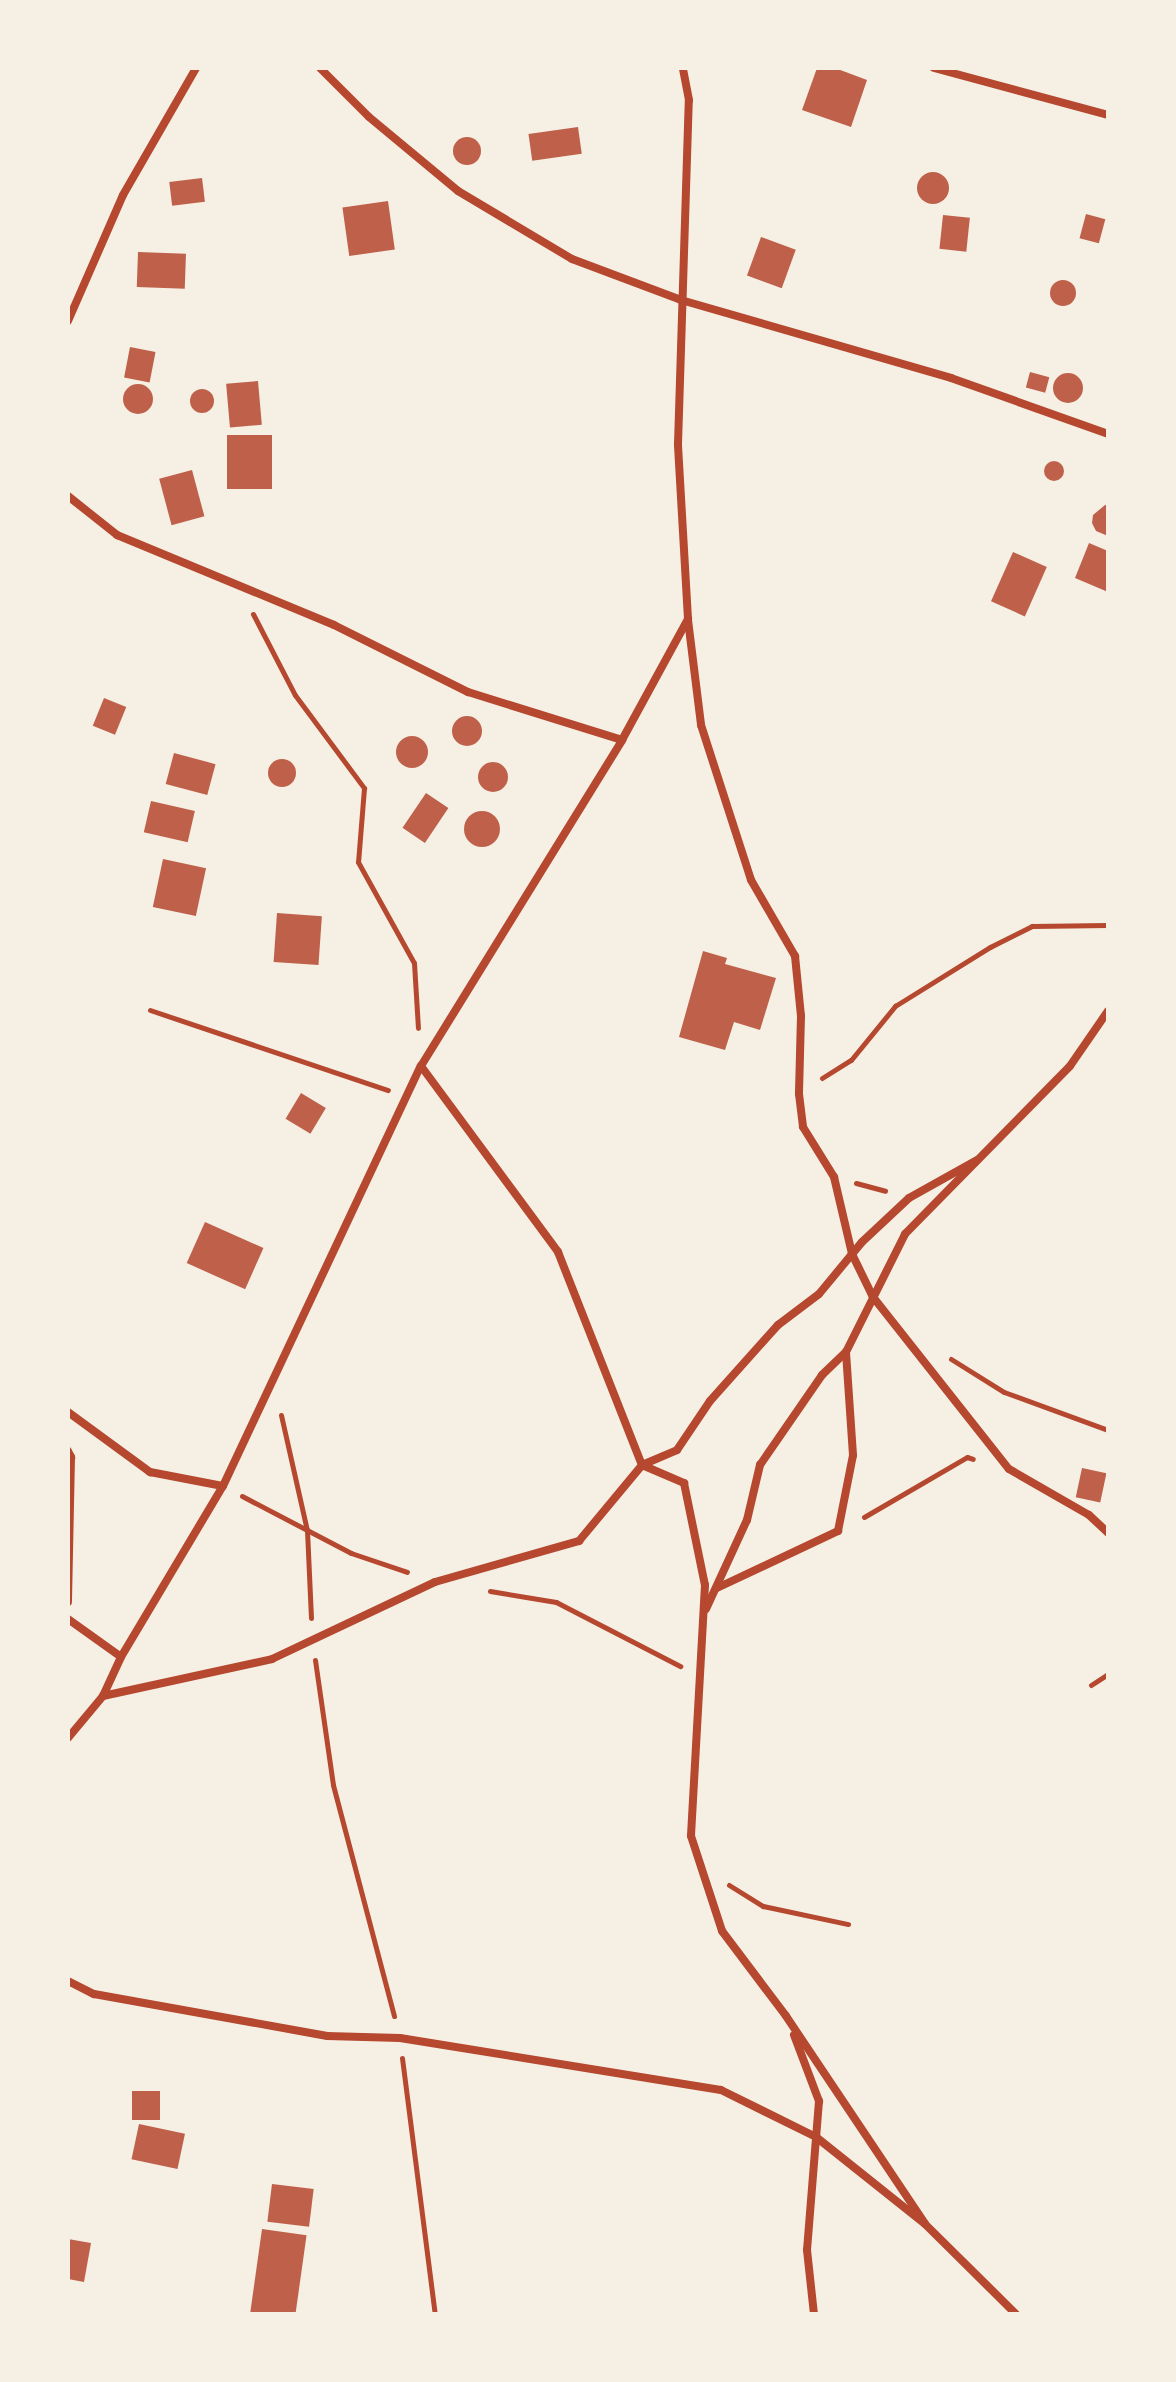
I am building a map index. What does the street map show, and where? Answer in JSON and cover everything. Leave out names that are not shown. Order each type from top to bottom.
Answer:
[{"type":"street","points":[[68,321],[123,195],[196,68]]},
{"type":"street","points":[[320,68],[369,117],[458,191],[572,259],[681,300],[951,378],[1108,434]]},
{"type":"street","points":[[683,68],[689,100],[678,444],[688,619],[701,725],[751,880],[795,956],[801,1016],[799,1094],[803,1127],[834,1177],[852,1254],[873,1297],[1009,1469],[1089,1515],[1108,1533]]},
{"type":"street","points":[[934,68],[1108,115]]},
{"type":"street","points":[[68,496],[117,535],[334,625],[468,692],[622,740]]},
{"type":"street","points":[[68,1738],[103,1696],[121,1657],[223,1486],[421,1066],[622,740],[688,619]]},
{"type":"street","points":[[702,1616],[747,1520],[760,1465],[822,1375],[846,1352],[905,1234],[1070,1066],[1108,1011]]},
{"type":"street","points":[[421,1066],[558,1252],[642,1465],[684,1483],[705,1585],[691,1836],[722,1931],[786,2016],[925,2224]]},
{"type":"street","points":[[103,1696],[272,1659],[435,1582],[579,1541],[642,1465],[677,1450],[710,1401],[748,1357],[778,1325],[819,1294],[852,1254],[909,1198],[977,1160]]},
{"type":"street","points":[[716,1588],[838,1531],[853,1455],[846,1352]]},
{"type":"street","points":[[68,1412],[150,1472],[223,1486]]},
{"type":"street","points":[[68,1451],[71,1457],[68,1602]]},
{"type":"street","points":[[68,1619],[121,1657]]},
{"type":"street","points":[[68,1981],[94,1994],[327,2036],[400,2038],[721,2090],[816,2137],[925,2224],[1016,2314]]},
{"type":"street","points":[[786,2016],[819,2101],[807,2250],[814,2314]]},
{"type":"path","points":[[238,585],[295,695],[364,788],[358,862],[414,963],[421,1066]]},
{"type":"path","points":[[799,1094],[851,1060],[895,1006],[990,947],[1032,926],[1108,925]]},
{"type":"path","points":[[150,1010],[407,1097]]},
{"type":"path","points":[[834,1177],[909,1198]]},
{"type":"path","points":[[949,1358],[1004,1392],[1108,1430]]},
{"type":"path","points":[[273,1379],[307,1530],[313,1640],[333,1785],[400,2038],[435,2314]]},
{"type":"path","points":[[838,1531],[967,1457],[1009,1469]]},
{"type":"path","points":[[1091,1685],[1108,1674]]},
{"type":"path","points":[[705,1878],[738,1888],[763,1906],[848,1924]]},
{"type":"building","points":[[817,68],[835,68],[867,80],[851,127],[802,110]]},
{"type":"building","points":[[578,127],[582,154],[532,161],[528,134]]},
{"type":"building","points":[[467,137],[477,141],[481,151],[477,161],[467,165],[457,161],[453,151],[457,141]]},
{"type":"building","points":[[933,172],[944,177],[949,188],[944,199],[933,204],[922,199],[917,188],[922,177]]},
{"type":"building","points":[[202,178],[205,202],[172,206],[169,182]]},
{"type":"building","points":[[388,201],[395,250],[349,256],[342,207]]},
{"type":"building","points":[[1086,214],[1105,219],[1099,243],[1080,238]]},
{"type":"building","points":[[943,215],[970,218],[966,252],[939,249]]},
{"type":"building","points":[[761,237],[796,250],[782,288],[747,276]]},
{"type":"building","points":[[138,252],[186,254],[185,289],[137,287]]},
{"type":"building","points":[[1063,280],[1072,284],[1076,293],[1072,302],[1063,306],[1054,302],[1050,293],[1054,284]]},
{"type":"building","points":[[130,347],[156,352],[150,382],[124,377]]},
{"type":"building","points":[[1030,372],[1049,377],[1045,393],[1026,387]]},
{"type":"building","points":[[1068,373],[1079,377],[1083,388],[1079,399],[1068,403],[1057,399],[1053,388],[1057,377]]},
{"type":"building","points":[[258,381],[262,425],[230,428],[226,384]]},
{"type":"building","points":[[138,384],[144,385],[152,393],[152,405],[144,413],[138,414],[132,413],[124,405],[123,399],[124,393],[132,385]]},
{"type":"building","points":[[202,389],[210,393],[214,401],[210,409],[202,413],[194,409],[190,401],[194,393]]},
{"type":"building","points":[[227,435],[272,435],[272,489],[227,489]]},
{"type":"building","points":[[1054,461],[1061,464],[1064,471],[1061,478],[1054,481],[1047,478],[1044,471],[1047,464]]},
{"type":"building","points":[[192,470],[204,516],[172,525],[159,479]]},
{"type":"building","points":[[1108,505],[1108,536],[1096,531],[1092,523],[1093,515]]},
{"type":"building","points":[[1089,543],[1108,551],[1108,592],[1075,578]]},
{"type":"building","points":[[1013,552],[1047,567],[1025,616],[991,601]]},
{"type":"building","points":[[104,698],[126,707],[115,735],[93,726]]},
{"type":"building","points":[[467,716],[478,720],[482,731],[478,742],[467,746],[456,742],[452,731],[456,720]]},
{"type":"building","points":[[412,736],[424,740],[428,752],[424,764],[412,768],[400,764],[396,752],[400,740]]},
{"type":"building","points":[[174,753],[216,764],[207,795],[166,784]]},
{"type":"building","points":[[282,759],[292,763],[296,773],[292,783],[282,787],[272,783],[268,773],[272,763]]},
{"type":"building","points":[[493,762],[499,763],[507,771],[507,783],[499,791],[493,792],[487,791],[479,783],[478,777],[479,771],[487,763]]},
{"type":"building","points":[[426,793],[448,808],[425,843],[403,828]]},
{"type":"building","points":[[151,801],[195,811],[188,842],[144,832]]},
{"type":"building","points":[[482,811],[495,816],[500,829],[495,842],[482,847],[469,842],[464,829],[469,816]]},
{"type":"building","points":[[163,859],[206,868],[196,916],[153,907]]},
{"type":"building","points":[[277,913],[322,916],[318,965],[274,962]]},
{"type":"building","points":[[703,951],[727,958],[725,964],[776,978],[760,1030],[734,1022],[725,1050],[679,1037]]},
{"type":"building","points":[[301,1093],[326,1108],[310,1134],[286,1119]]},
{"type":"building","points":[[205,1222],[263,1248],[245,1289],[187,1263]]},
{"type":"building","points":[[1082,1468],[1106,1473],[1100,1503],[1076,1497]]},
{"type":"building","points":[[132,2091],[160,2091],[160,2120],[132,2120]]},
{"type":"building","points":[[139,2124],[185,2134],[177,2169],[132,2159]]},
{"type":"building","points":[[272,2184],[314,2189],[309,2227],[267,2222]]},
{"type":"building","points":[[262,2229],[307,2235],[295,2314],[250,2314]]},
{"type":"building","points":[[68,2239],[91,2243],[84,2282],[68,2279]]}]
